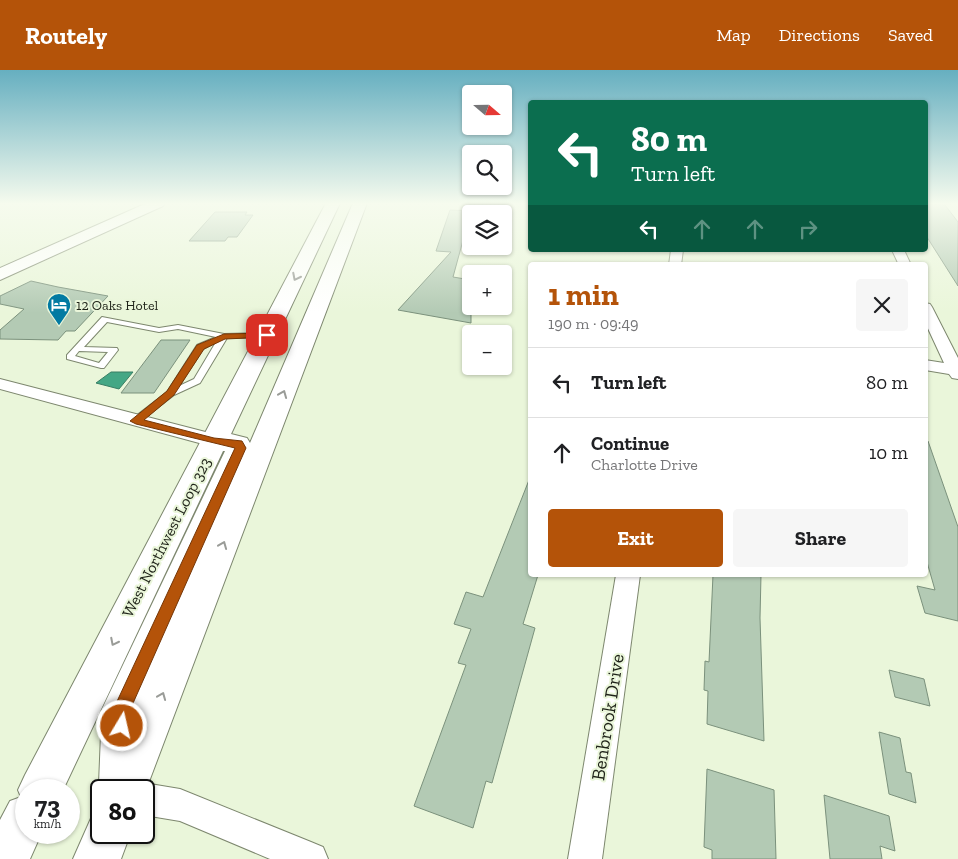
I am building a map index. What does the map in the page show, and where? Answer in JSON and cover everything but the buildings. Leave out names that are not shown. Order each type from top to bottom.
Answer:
[{"type":"main road","points":[[0,275],[76,240]]},
{"type":"main road","name":"West Northwest Loop 323","points":[[42,779],[314,240]]},
{"type":"main road","points":[[127,779],[345,240]]},
{"type":"main road","points":[[123,779],[122,710],[240,448],[238,444],[214,441]]},
{"type":"main road","points":[[97,859],[103,844]]},
{"type":"street","points":[[928,312],[957,371]]},
{"type":"street","points":[[928,366],[957,371]]},
{"type":"street","points":[[0,384],[214,441]]},
{"type":"street","name":"Benbrook Drive","points":[[586,859],[628,577]]},
{"type":"street","points":[[155,801],[180,804],[311,859]]},
{"type":"lane","points":[[77,349],[114,350],[101,366],[70,357],[77,349],[105,319],[159,330],[178,327],[224,336],[267,335]]},
{"type":"lane","points":[[136,421],[171,393],[197,381],[224,336]]},
{"type":"lane","points":[[171,393],[200,347],[224,336]]},
{"type":"shaded area","points":[[111,372],[133,372],[119,389],[96,383]]},
{"type":"place","name":"12 Oaks Hotel","points":[[59,326]]},
{"type":"route","points":[[122,726],[122,710],[240,448],[238,444],[231,442],[214,441],[136,421],[171,393],[200,347],[224,336],[267,335]]}]
